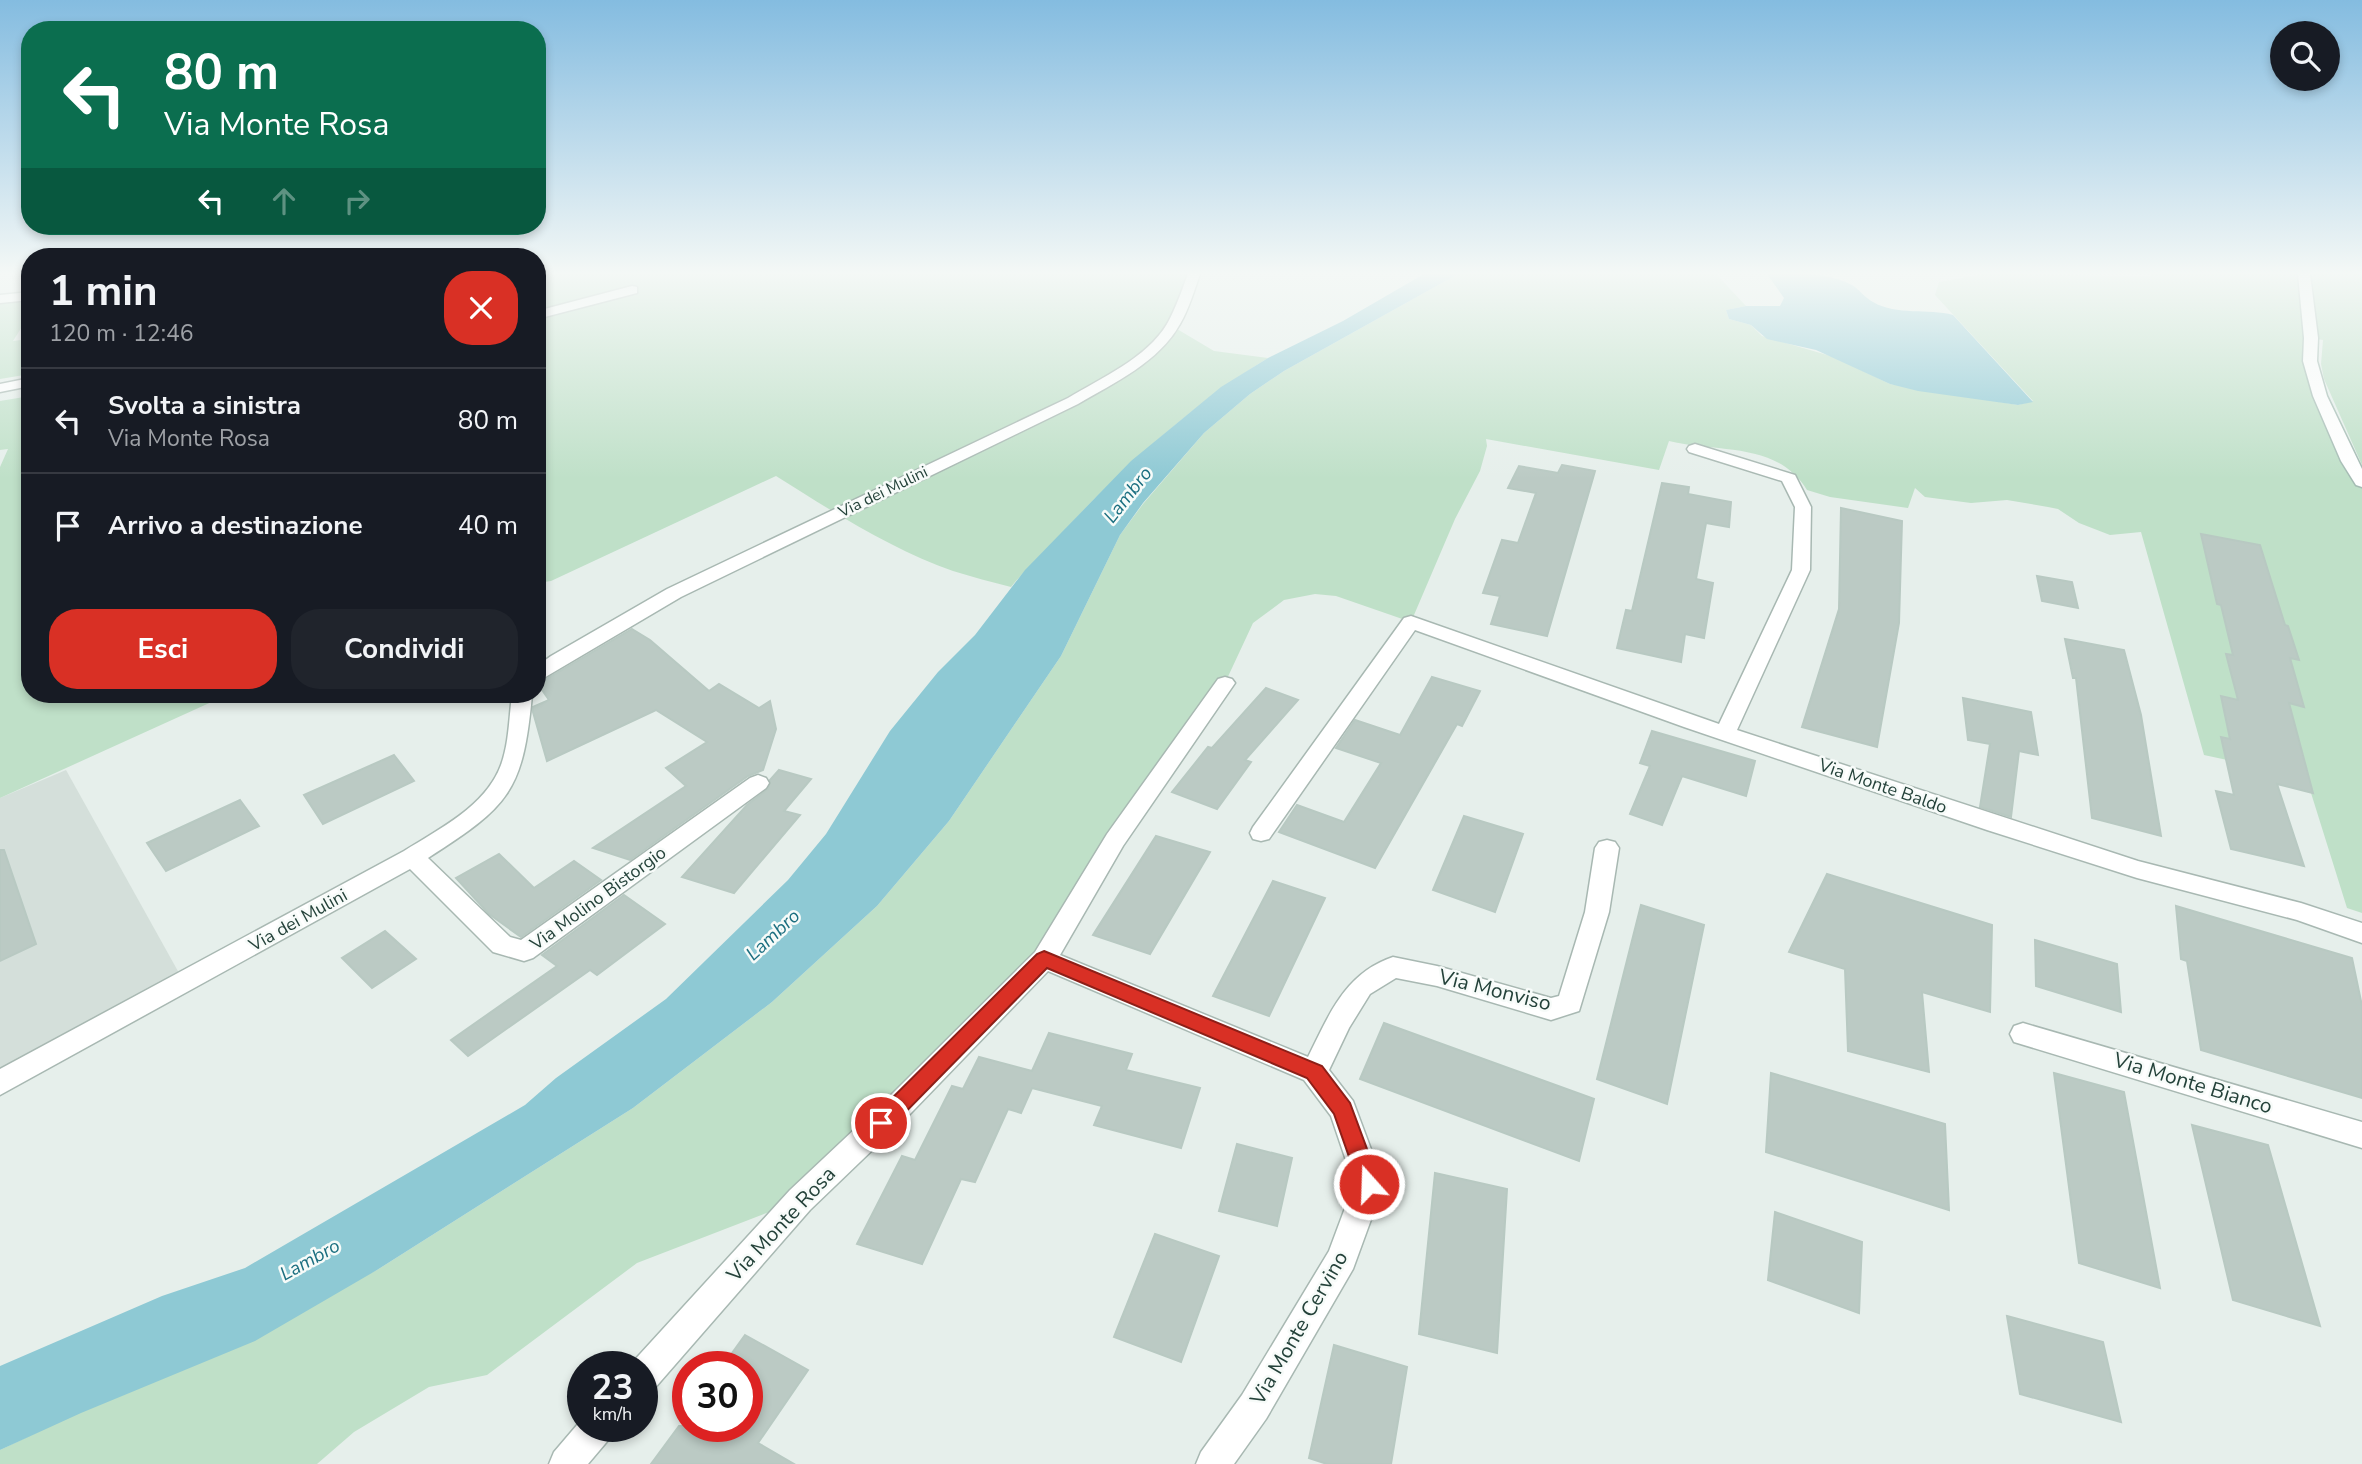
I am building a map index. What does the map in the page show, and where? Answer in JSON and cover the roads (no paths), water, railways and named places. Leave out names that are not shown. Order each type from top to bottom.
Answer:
[{"type":"street","name":"Via dei Mulini","points":[[546,669],[674,593],[1073,401],[1159,342]]},
{"type":"street","points":[[2311,342],[2310,361],[2316,384],[2349,461],[2362,482]]},
{"type":"street","points":[[0,388],[21,384]]},
{"type":"street","points":[[1695,449],[1789,478],[1803,507],[1801,570],[1726,733]]},
{"type":"street","name":"Via Monte Baldo","points":[[1261,833],[1410,622],[1726,733],[2124,865],[2301,912],[2362,933]]},
{"type":"street","name":"Via Monte Rosa","points":[[658,1359],[800,1200],[901,1104],[1044,959],[1115,839],[1225,684]]},
{"type":"street","name":"Via dei Mulini","points":[[0,1083],[412,858],[466,821],[494,794],[507,776],[514,751],[521,703]]},
{"type":"street","name":"Via Molino Bistorgio","points":[[412,858],[502,945],[524,951],[758,783]]},
{"type":"street","name":"Via Monviso","points":[[1314,1072],[1339,1021],[1361,987],[1394,967],[1437,976],[1551,1009],[1570,1004],[1597,912],[1607,848]]},
{"type":"street","name":"Via Monte Cervino","points":[[1044,959],[1314,1072],[1343,1110],[1369,1184],[1342,1259],[1254,1407],[1213,1464]]},
{"type":"street","name":"Via Monte Bianco","points":[[2023,1034],[2362,1135]]},
{"type":"street","points":[[566,1464],[585,1442]]},
{"type":"water","name":"Lambro","points":[[1300,342],[1335,342],[1250,394],[1204,433],[1143,503],[1120,535],[1061,656],[949,821],[877,906],[772,1002],[633,1108],[377,1270],[255,1341],[81,1413],[0,1450],[0,1366],[162,1296],[245,1268],[525,1105],[556,1078],[666,999],[788,880],[826,834],[890,731],[938,672],[975,635],[1025,570],[1131,461],[1221,387]]},
{"type":"water","points":[[1782,342],[1978,342],[2033,402],[2018,405],[1918,391],[1890,384],[1816,350]]}]
